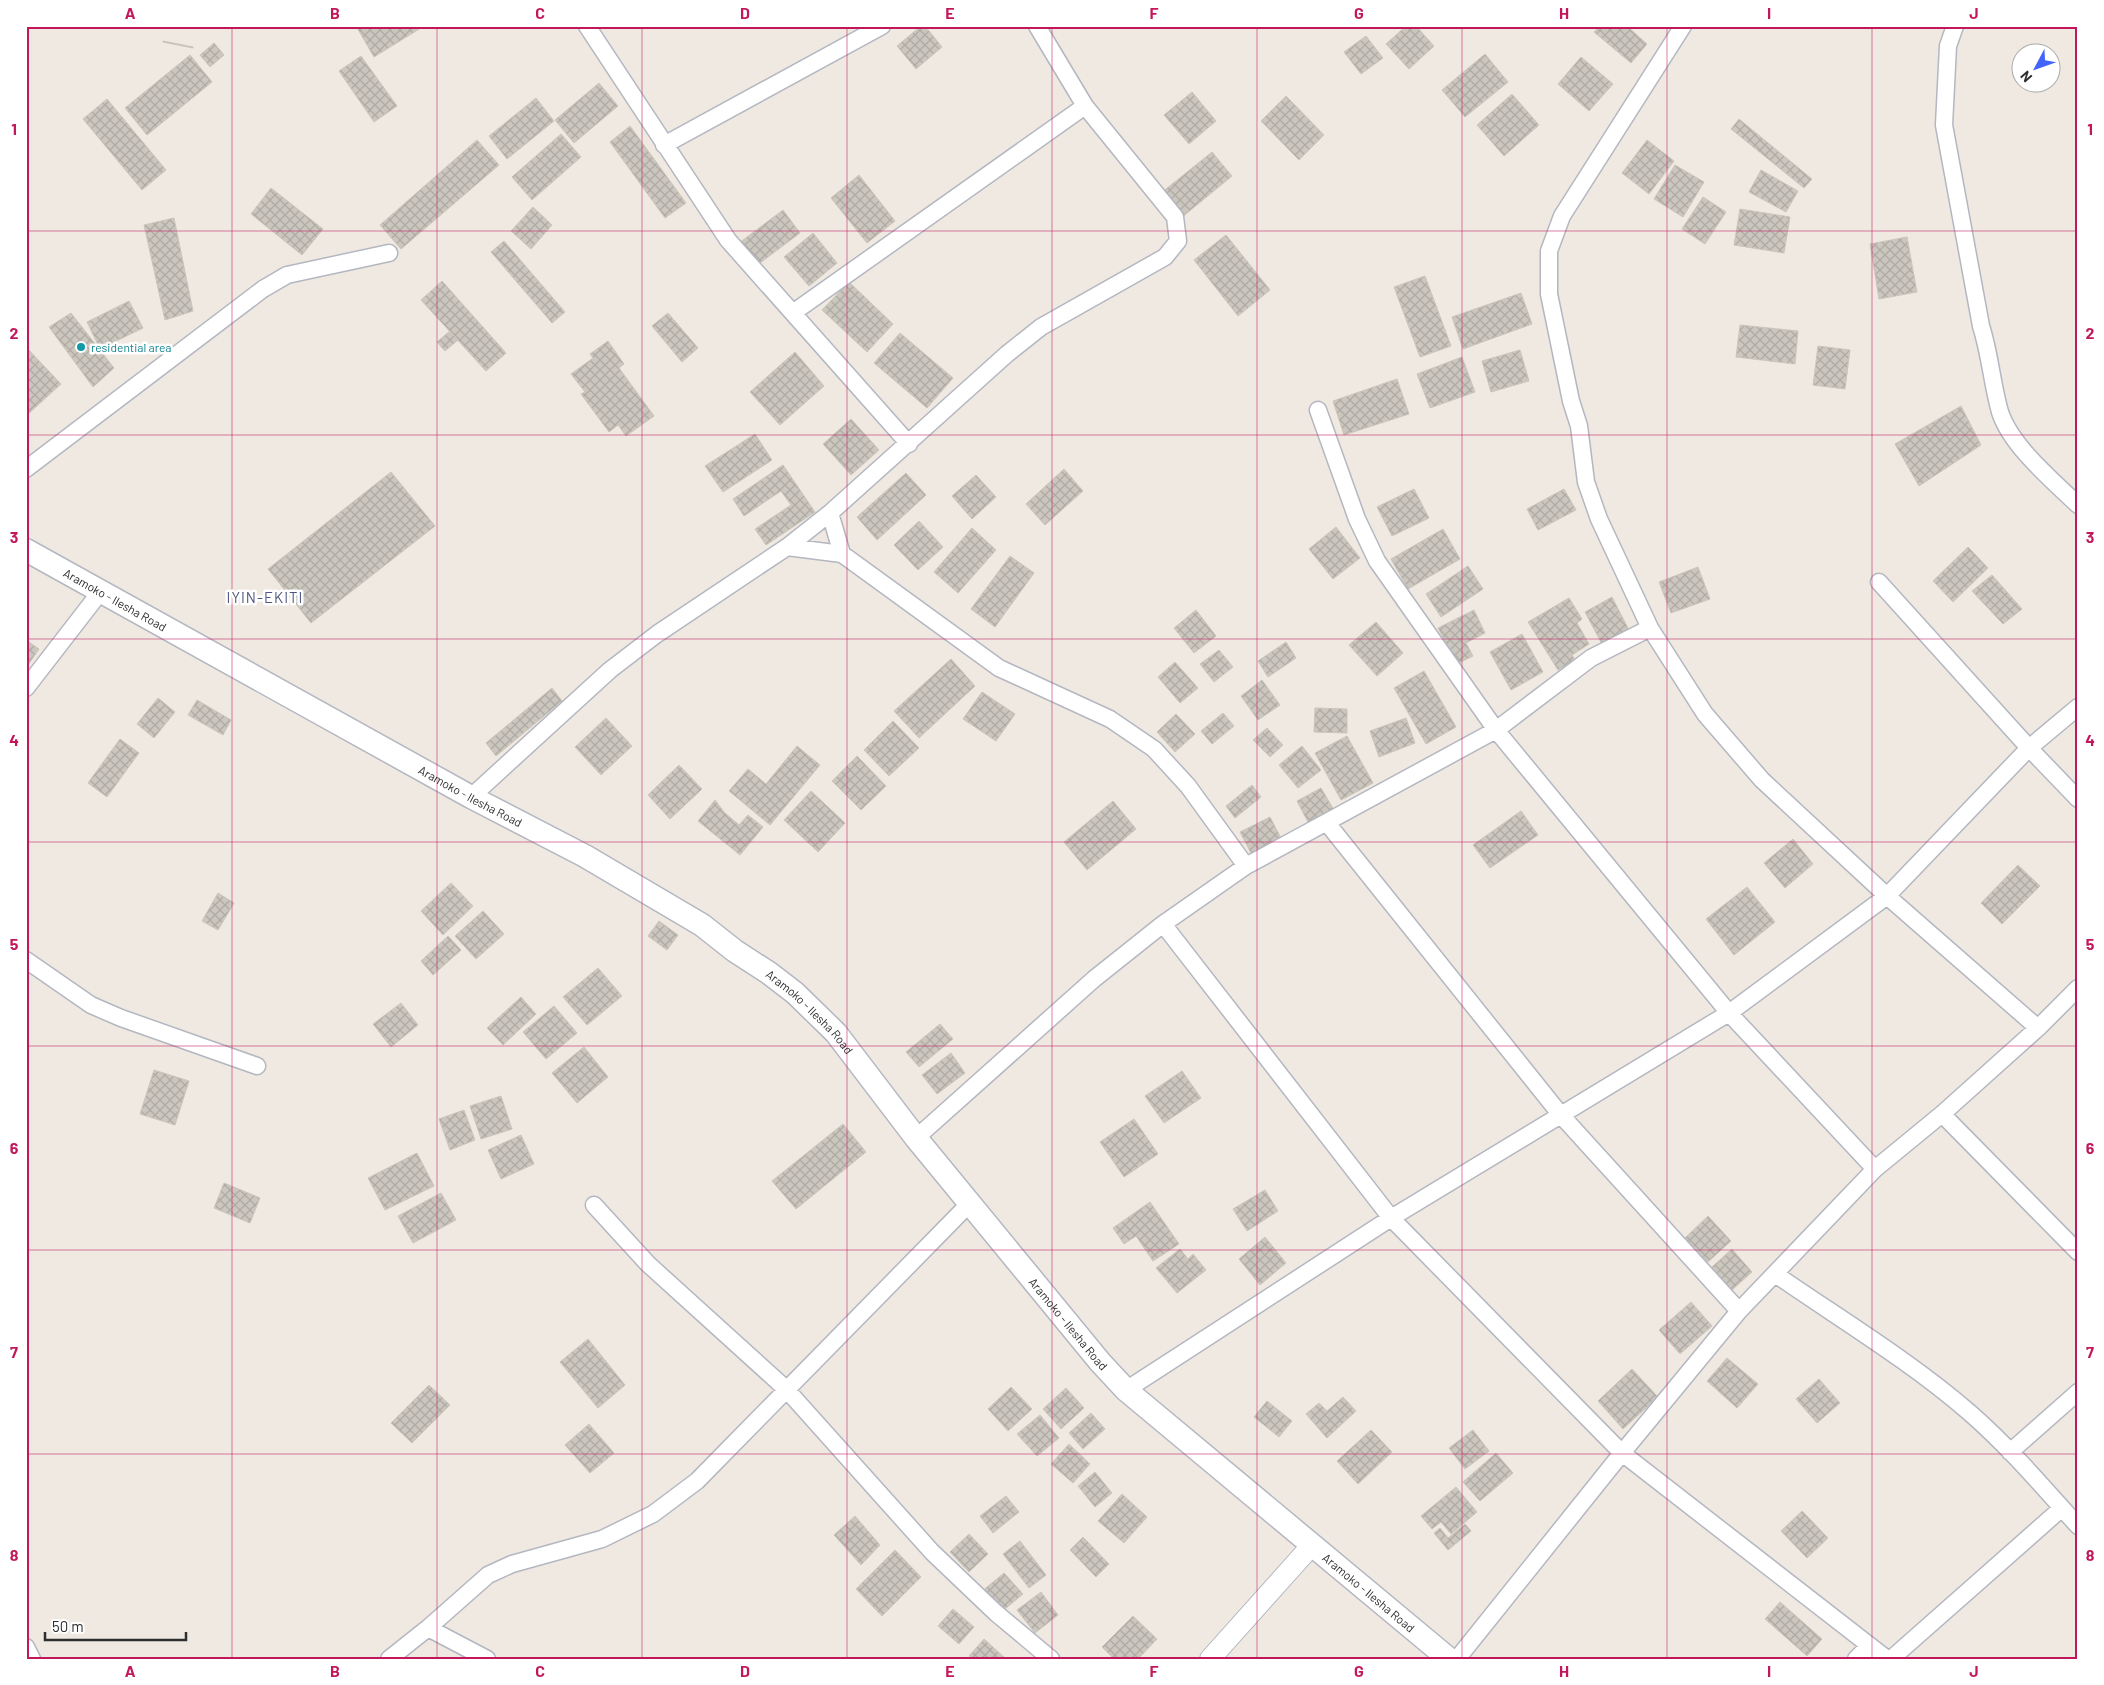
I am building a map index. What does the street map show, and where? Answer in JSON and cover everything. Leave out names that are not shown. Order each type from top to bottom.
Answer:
[{"type":"main road","name":"Aramoko - Ilesha Road","points":[[26,550],[101,591],[191,644],[471,797],[585,856],[702,926],[795,993],[836,1033],[916,1138],[1126,1390],[1449,1659]]},
{"type":"street","points":[[588,26],[664,145],[728,240],[794,312],[909,444]]},
{"type":"street","points":[[664,145],[882,26]]},
{"type":"street","points":[[471,797],[610,670],[657,634],[787,547],[830,513],[1007,354],[1040,327],[1165,257],[1178,241],[1175,218],[1085,106],[1037,26]]},
{"type":"street","points":[[1683,26],[1562,216],[1549,251],[1549,294],[1571,401],[1579,426],[1586,482],[1599,519],[1650,628],[1705,714],[1756,772],[1887,896],[2038,1028]]},
{"type":"street","points":[[1955,26],[1948,46],[1944,125],[1981,326],[1990,355],[2001,413],[2022,450],[2078,505]]},
{"type":"street","points":[[794,312],[1085,106]]},
{"type":"street","points":[[26,469],[263,289],[287,275],[389,253]]},
{"type":"street","points":[[1318,410],[1357,519],[1377,561],[1496,730],[1729,1013],[1875,1169]]},
{"type":"street","points":[[830,513],[842,554]]},
{"type":"street","points":[[787,547],[842,554],[999,668],[1110,719],[1154,749],[1188,786],[1246,866]]},
{"type":"street","points":[[1879,582],[2029,748],[2078,799]]},
{"type":"street","points":[[26,688],[101,591]]},
{"type":"street","points":[[916,1138],[1094,979],[1163,924],[1246,866],[1496,730],[1591,658],[1650,628]]},
{"type":"street","points":[[1126,1390],[1392,1218],[1560,1114],[1729,1013],[1887,896],[2029,748],[2078,707]]},
{"type":"street","points":[[1327,823],[1560,1114],[1739,1312]]},
{"type":"street","points":[[1163,924],[1392,1218],[1622,1453],[1869,1646],[1889,1659],[2062,1508]]},
{"type":"street","points":[[26,960],[91,1005],[121,1018],[257,1066]]},
{"type":"street","points":[[1457,1659],[1622,1453],[1739,1312],[1875,1169],[1942,1114],[2038,1028],[2077,990]]},
{"type":"street","points":[[1942,1114],[2078,1252]]},
{"type":"street","points":[[389,1659],[428,1628],[488,1575],[512,1564],[602,1539],[653,1514],[697,1481],[970,1203]]},
{"type":"street","points":[[594,1205],[648,1264],[786,1389],[932,1552],[996,1613],[1051,1659]]},
{"type":"street","points":[[1775,1274],[1925,1377],[1970,1413],[2010,1452],[2078,1526]]},
{"type":"street","points":[[2010,1452],[2078,1392]]},
{"type":"street","points":[[1210,1659],[1312,1545]]},
{"type":"street","points":[[428,1628],[487,1659]]},
{"type":"street","points":[[1856,1659],[1869,1646]]},
{"type":"street","points":[[26,1647],[32,1659]]},
{"type":"building","points":[[356,26],[424,26],[374,57]]},
{"type":"building","points":[[921,26],[925,26],[942,47],[916,69],[897,46]]},
{"type":"building","points":[[1406,26],[1416,26],[1434,46],[1409,69],[1386,44]]},
{"type":"building","points":[[1600,26],[1627,26],[1647,44],[1631,63],[1594,32]]},
{"type":"building","points":[[1366,36],[1383,58],[1361,74],[1344,52]]},
{"type":"building","points":[[163,42],[193,47],[193,48]]},
{"type":"building","points":[[214,43],[224,55],[210,67],[200,55]]},
{"type":"building","points":[[1485,54],[1508,82],[1465,117],[1442,90]]},
{"type":"building","points":[[190,55],[212,82],[147,135],[125,108]]},
{"type":"building","points":[[361,56],[397,106],[374,122],[339,71]]},
{"type":"building","points":[[1581,57],[1613,84],[1589,111],[1558,84]]},
{"type":"building","points":[[599,83],[618,106],[574,143],[555,120]]},
{"type":"building","points":[[1192,92],[1216,121],[1189,144],[1164,115]]},
{"type":"building","points":[[1512,94],[1539,125],[1504,156],[1477,125]]},
{"type":"building","points":[[1286,96],[1324,135],[1299,160],[1261,121]]},
{"type":"building","points":[[536,98],[554,121],[507,159],[489,136]]},
{"type":"building","points":[[107,99],[166,170],[142,190],[83,119]]},
{"type":"building","points":[[1739,119],[1812,179],[1804,188],[1731,129]]},
{"type":"building","points":[[630,126],[686,203],[665,218],[610,142]]},
{"type":"building","points":[[561,134],[581,157],[532,200],[512,177]]},
{"type":"building","points":[[477,140],[499,165],[401,249],[380,225]]},
{"type":"building","points":[[1647,140],[1674,161],[1649,194],[1622,173]]},
{"type":"building","points":[[1212,152],[1232,176],[1181,218],[1161,193]]},
{"type":"building","points":[[1675,165],[1704,182],[1683,217],[1654,199]]},
{"type":"building","points":[[1761,170],[1798,191],[1786,212],[1749,192]]},
{"type":"building","points":[[859,175],[895,221],[867,243],[831,198]]},
{"type":"building","points":[[271,188],[323,229],[302,255],[251,214]]},
{"type":"building","points":[[1703,197],[1726,212],[1705,244],[1682,229]]},
{"type":"building","points":[[533,207],[552,225],[531,249],[511,231]]},
{"type":"building","points":[[1740,209],[1790,217],[1784,253],[1734,245]]},
{"type":"building","points":[[783,210],[800,233],[756,266],[739,243]]},
{"type":"building","points":[[174,218],[193,311],[165,320],[144,225]]},
{"type":"building","points":[[813,233],[837,263],[809,286],[784,257]]},
{"type":"building","points":[[1226,235],[1270,290],[1238,316],[1194,260]]},
{"type":"building","points":[[1907,237],[1917,292],[1879,299],[1870,244]]},
{"type":"building","points":[[504,241],[565,312],[552,323],[491,252]]},
{"type":"building","points":[[1425,276],[1451,346],[1420,357],[1394,287]]},
{"type":"building","points":[[442,281],[506,353],[486,371],[421,300]]},
{"type":"building","points":[[849,282],[893,324],[867,352],[822,310]]},
{"type":"building","points":[[1521,293],[1532,324],[1463,349],[1452,317]]},
{"type":"building","points":[[129,301],[143,328],[100,349],[87,322]]},
{"type":"building","name":"residential area","points":[[71,313],[114,368],[93,387],[49,327]]},
{"type":"building","points":[[668,313],[698,348],[682,362],[652,326]]},
{"type":"building","points":[[1740,325],[1798,331],[1795,364],[1736,357]]},
{"type":"building","points":[[450,331],[458,340],[445,351],[437,342]]},
{"type":"building","points":[[900,333],[953,378],[927,408],[874,363]]},
{"type":"building","points":[[608,341],[624,364],[619,368],[654,416],[626,436],[618,425],[609,432],[581,394],[585,392],[571,374],[593,358],[590,354]]},
{"type":"building","points":[[1818,346],[1850,350],[1845,389],[1813,385]]},
{"type":"building","points":[[26,347],[61,384],[26,416]]},
{"type":"building","points":[[1520,350],[1529,381],[1491,392],[1482,361]]},
{"type":"building","points":[[795,352],[824,386],[780,425],[750,392]]},
{"type":"building","points":[[1462,357],[1475,392],[1430,408],[1417,374]]},
{"type":"building","points":[[1397,379],[1409,414],[1344,435],[1333,401]]},
{"type":"building","points":[[1961,406],[1981,445],[1919,486],[1895,444]]},
{"type":"building","points":[[851,419],[879,450],[851,475],[823,444]]},
{"type":"building","points":[[755,434],[772,460],[723,492],[705,466]]},
{"type":"building","points":[[783,465],[815,512],[766,545],[755,529],[791,505],[781,491],[744,516],[733,499]]},
{"type":"building","points":[[1064,469],[1083,491],[1045,525],[1026,504]]},
{"type":"building","points":[[391,472],[435,526],[311,623],[268,569]]},
{"type":"building","points":[[906,473],[926,495],[877,540],[857,517]]},
{"type":"building","points":[[976,475],[996,497],[972,519],[952,496]]},
{"type":"building","points":[[1414,489],[1429,518],[1392,536],[1377,507]]},
{"type":"building","points":[[1564,489],[1576,510],[1538,530],[1527,509]]},
{"type":"building","points":[[919,521],[943,547],[918,570],[894,545]]},
{"type":"building","points":[[1336,527],[1360,558],[1333,579],[1309,549]]},
{"type":"building","points":[[972,528],[996,550],[958,593],[934,572]]},
{"type":"building","points":[[1443,529],[1460,559],[1408,589],[1391,559]]},
{"type":"building","points":[[1968,547],[1988,568],[1953,602],[1933,581]]},
{"type":"building","points":[[1010,556],[1034,573],[995,627],[971,609]]},
{"type":"building","points":[[1468,566],[1483,589],[1441,617],[1426,594]]},
{"type":"building","points":[[1698,567],[1710,599],[1671,613],[1659,582]]},
{"type":"building","points":[[1992,575],[2022,609],[2003,624],[1972,591]]},
{"type":"building","points":[[1612,597],[1630,632],[1603,646],[1585,612]]},
{"type":"building","points":[[1569,598],[1582,619],[1577,623],[1589,644],[1572,655],[1575,660],[1558,670],[1528,622]]},
{"type":"building","points":[[1196,610],[1216,636],[1194,653],[1174,628]]},
{"type":"building","points":[[1474,610],[1485,633],[1466,643],[1473,656],[1457,664],[1438,628]]},
{"type":"building","points":[[1376,622],[1403,653],[1377,676],[1349,645]]},
{"type":"building","points":[[1522,634],[1543,672],[1511,690],[1490,652]]},
{"type":"building","points":[[26,640],[39,649],[26,668]]},
{"type":"building","points":[[1286,642],[1296,658],[1268,677],[1258,661]]},
{"type":"building","points":[[1219,650],[1233,667],[1214,682],[1200,664]]},
{"type":"building","points":[[951,659],[975,686],[919,738],[894,711]]},
{"type":"building","points":[[1175,662],[1198,688],[1180,703],[1158,677]]},
{"type":"building","points":[[1424,671],[1456,727],[1426,744],[1394,688]]},
{"type":"building","points":[[1262,680],[1280,705],[1258,720],[1241,696]]},
{"type":"building","points":[[552,688],[562,701],[496,756],[486,743]]},
{"type":"building","points":[[982,692],[1015,714],[996,741],[963,719]]},
{"type":"building","points":[[158,698],[175,712],[154,738],[137,724]]},
{"type":"building","points":[[197,700],[231,720],[223,735],[188,715]]},
{"type":"building","points":[[1315,708],[1347,709],[1347,733],[1314,732]]},
{"type":"building","points":[[1223,713],[1234,726],[1212,744],[1201,731]]},
{"type":"building","points":[[1176,714],[1195,734],[1175,752],[1157,732]]},
{"type":"building","points":[[606,718],[632,746],[601,775],[575,747]]},
{"type":"building","points":[[1406,718],[1415,743],[1379,757],[1370,731]]},
{"type":"building","points":[[893,721],[919,748],[889,776],[864,750]]},
{"type":"building","points":[[1267,728],[1283,745],[1270,757],[1253,740]]},
{"type":"building","points":[[1347,736],[1373,783],[1341,800],[1315,753]]},
{"type":"building","points":[[120,739],[139,753],[107,797],[88,783]]},
{"type":"building","points":[[797,746],[820,765],[770,825],[729,791],[748,769],[766,784]]},
{"type":"building","points":[[1302,746],[1321,770],[1298,788],[1279,765]]},
{"type":"building","points":[[857,756],[886,786],[861,810],[832,781]]},
{"type":"building","points":[[679,765],[702,789],[670,819],[648,795]]},
{"type":"building","points":[[1252,785],[1261,797],[1235,818],[1226,806]]},
{"type":"building","points":[[1321,788],[1334,810],[1309,824],[1297,801]]},
{"type":"building","points":[[811,791],[845,823],[818,852],[784,820]]},
{"type":"building","points":[[715,800],[724,812],[739,825],[748,815],[763,827],[740,855],[698,821]]},
{"type":"building","points":[[1113,801],[1136,829],[1087,870],[1064,842]]},
{"type":"building","points":[[1521,811],[1538,835],[1490,868],[1473,845]]},
{"type":"building","points":[[1270,817],[1282,840],[1252,855],[1240,832]]},
{"type":"building","points":[[1793,839],[1813,864],[1785,888],[1764,863]]},
{"type":"building","points":[[2018,865],[2040,886],[2002,924],[1981,903]]},
{"type":"building","points":[[451,883],[473,906],[443,935],[421,911]]},
{"type":"building","points":[[1747,887],[1775,922],[1734,955],[1706,919]]},
{"type":"building","points":[[218,893],[234,903],[218,930],[202,921]]},
{"type":"building","points":[[483,911],[504,934],[476,959],[455,936]]},
{"type":"building","points":[[659,921],[678,935],[667,950],[648,936]]},
{"type":"building","points":[[448,936],[461,950],[433,975],[421,961]]},
{"type":"building","points":[[598,968],[622,996],[587,1025],[563,997]]},
{"type":"building","points":[[521,997],[536,1014],[503,1045],[487,1028]]},
{"type":"building","points":[[401,1003],[418,1025],[391,1047],[373,1024]]},
{"type":"building","points":[[554,1006],[577,1033],[546,1059],[523,1032]]},
{"type":"building","points":[[940,1024],[953,1039],[919,1067],[906,1052]]},
{"type":"building","points":[[584,1047],[608,1077],[577,1103],[552,1073]]},
{"type":"building","points":[[951,1053],[965,1073],[937,1094],[922,1075]]},
{"type":"building","points":[[154,1070],[189,1081],[175,1125],[140,1114]]},
{"type":"building","points":[[1182,1071],[1201,1098],[1164,1123],[1145,1096]]},
{"type":"building","points":[[501,1096],[512,1129],[481,1139],[470,1106]]},
{"type":"building","points":[[464,1110],[475,1140],[450,1150],[439,1119]]},
{"type":"building","points":[[1134,1119],[1158,1154],[1124,1177],[1100,1142]]},
{"type":"building","points":[[843,1124],[866,1152],[796,1209],[772,1181]]},
{"type":"building","points":[[521,1135],[534,1164],[501,1179],[488,1150]]},
{"type":"building","points":[[417,1153],[434,1186],[385,1210],[368,1178]]},
{"type":"building","points":[[224,1183],[260,1198],[250,1223],[214,1208]]},
{"type":"building","points":[[1265,1190],[1278,1211],[1247,1231],[1233,1209]]},
{"type":"building","points":[[441,1193],[456,1220],[413,1243],[398,1216]]},
{"type":"building","points":[[1150,1202],[1179,1244],[1153,1261],[1136,1236],[1124,1244],[1113,1228]]},
{"type":"building","points":[[1708,1216],[1731,1241],[1708,1262],[1685,1238]]},
{"type":"building","points":[[1265,1237],[1286,1263],[1260,1285],[1239,1259]]},
{"type":"building","points":[[1180,1249],[1188,1259],[1193,1254],[1206,1270],[1177,1293],[1156,1268]]},
{"type":"building","points":[[1732,1249],[1752,1272],[1732,1290],[1712,1267]]},
{"type":"building","points":[[1691,1302],[1712,1326],[1680,1354],[1659,1330]]},
{"type":"building","points":[[588,1339],[625,1385],[598,1408],[560,1362]]},
{"type":"building","points":[[1727,1358],[1758,1384],[1737,1408],[1707,1381]]},
{"type":"building","points":[[1632,1369],[1658,1397],[1623,1429],[1598,1401]]},
{"type":"building","points":[[1819,1379],[1840,1403],[1817,1423],[1796,1399]]},
{"type":"building","points":[[429,1385],[450,1405],[412,1443],[391,1423]]},
{"type":"building","points":[[1011,1387],[1032,1409],[1008,1431],[988,1409]]},
{"type":"building","points":[[1066,1388],[1084,1408],[1061,1429],[1043,1409]]},
{"type":"building","points":[[1343,1397],[1356,1411],[1327,1438],[1306,1414],[1319,1403],[1327,1411]]},
{"type":"building","points":[[1267,1401],[1292,1421],[1279,1437],[1254,1417]]},
{"type":"building","points":[[1091,1413],[1105,1429],[1083,1449],[1069,1433]]},
{"type":"building","points":[[1040,1415],[1059,1438],[1037,1456],[1017,1434]]},
{"type":"building","points":[[589,1424],[614,1453],[590,1473],[565,1445]]},
{"type":"building","points":[[1371,1430],[1392,1452],[1358,1484],[1337,1461]]},
{"type":"building","points":[[1473,1430],[1489,1451],[1465,1469],[1449,1448]]},
{"type":"building","points":[[1069,1444],[1090,1464],[1073,1483],[1051,1464]]},
{"type":"building","points":[[1496,1453],[1513,1473],[1480,1501],[1463,1482]]},
{"type":"building","points":[[1095,1472],[1112,1493],[1095,1507],[1078,1486]]},
{"type":"building","points":[[1456,1487],[1477,1512],[1451,1534],[1441,1522],[1432,1529],[1421,1516]]},
{"type":"building","points":[[1122,1494],[1147,1517],[1124,1543],[1098,1521]]},
{"type":"building","points":[[1006,1496],[1019,1512],[993,1533],[980,1516]]},
{"type":"building","points":[[1802,1511],[1828,1538],[1807,1558],[1781,1531]]},
{"type":"building","points":[[855,1516],[880,1545],[861,1565],[834,1535]]},
{"type":"building","points":[[1465,1524],[1471,1531],[1448,1550],[1434,1533],[1440,1528],[1448,1538]]},
{"type":"building","points":[[969,1534],[988,1554],[969,1572],[950,1552]]},
{"type":"building","points":[[1083,1537],[1109,1564],[1096,1577],[1070,1550]]},
{"type":"building","points":[[1020,1541],[1046,1575],[1029,1588],[1003,1554]]},
{"type":"building","points":[[895,1550],[921,1577],[882,1616],[856,1589]]},
{"type":"building","points":[[1004,1573],[1023,1594],[999,1614],[981,1592]]},
{"type":"building","points":[[1041,1592],[1058,1615],[1035,1633],[1017,1610]]},
{"type":"building","points":[[1780,1602],[1822,1639],[1807,1656],[1765,1619]]},
{"type":"building","points":[[953,1609],[974,1627],[959,1644],[938,1626]]},
{"type":"building","points":[[1133,1616],[1157,1639],[1138,1659],[1114,1659],[1102,1647]]},
{"type":"building","points":[[984,1639],[1006,1659],[972,1659],[969,1656]]},
{"type":"place","name":"residential area","points":[[81,347]]},
{"type":"district","name":"IYIN-EKITI","points":[[265,597]]}]
